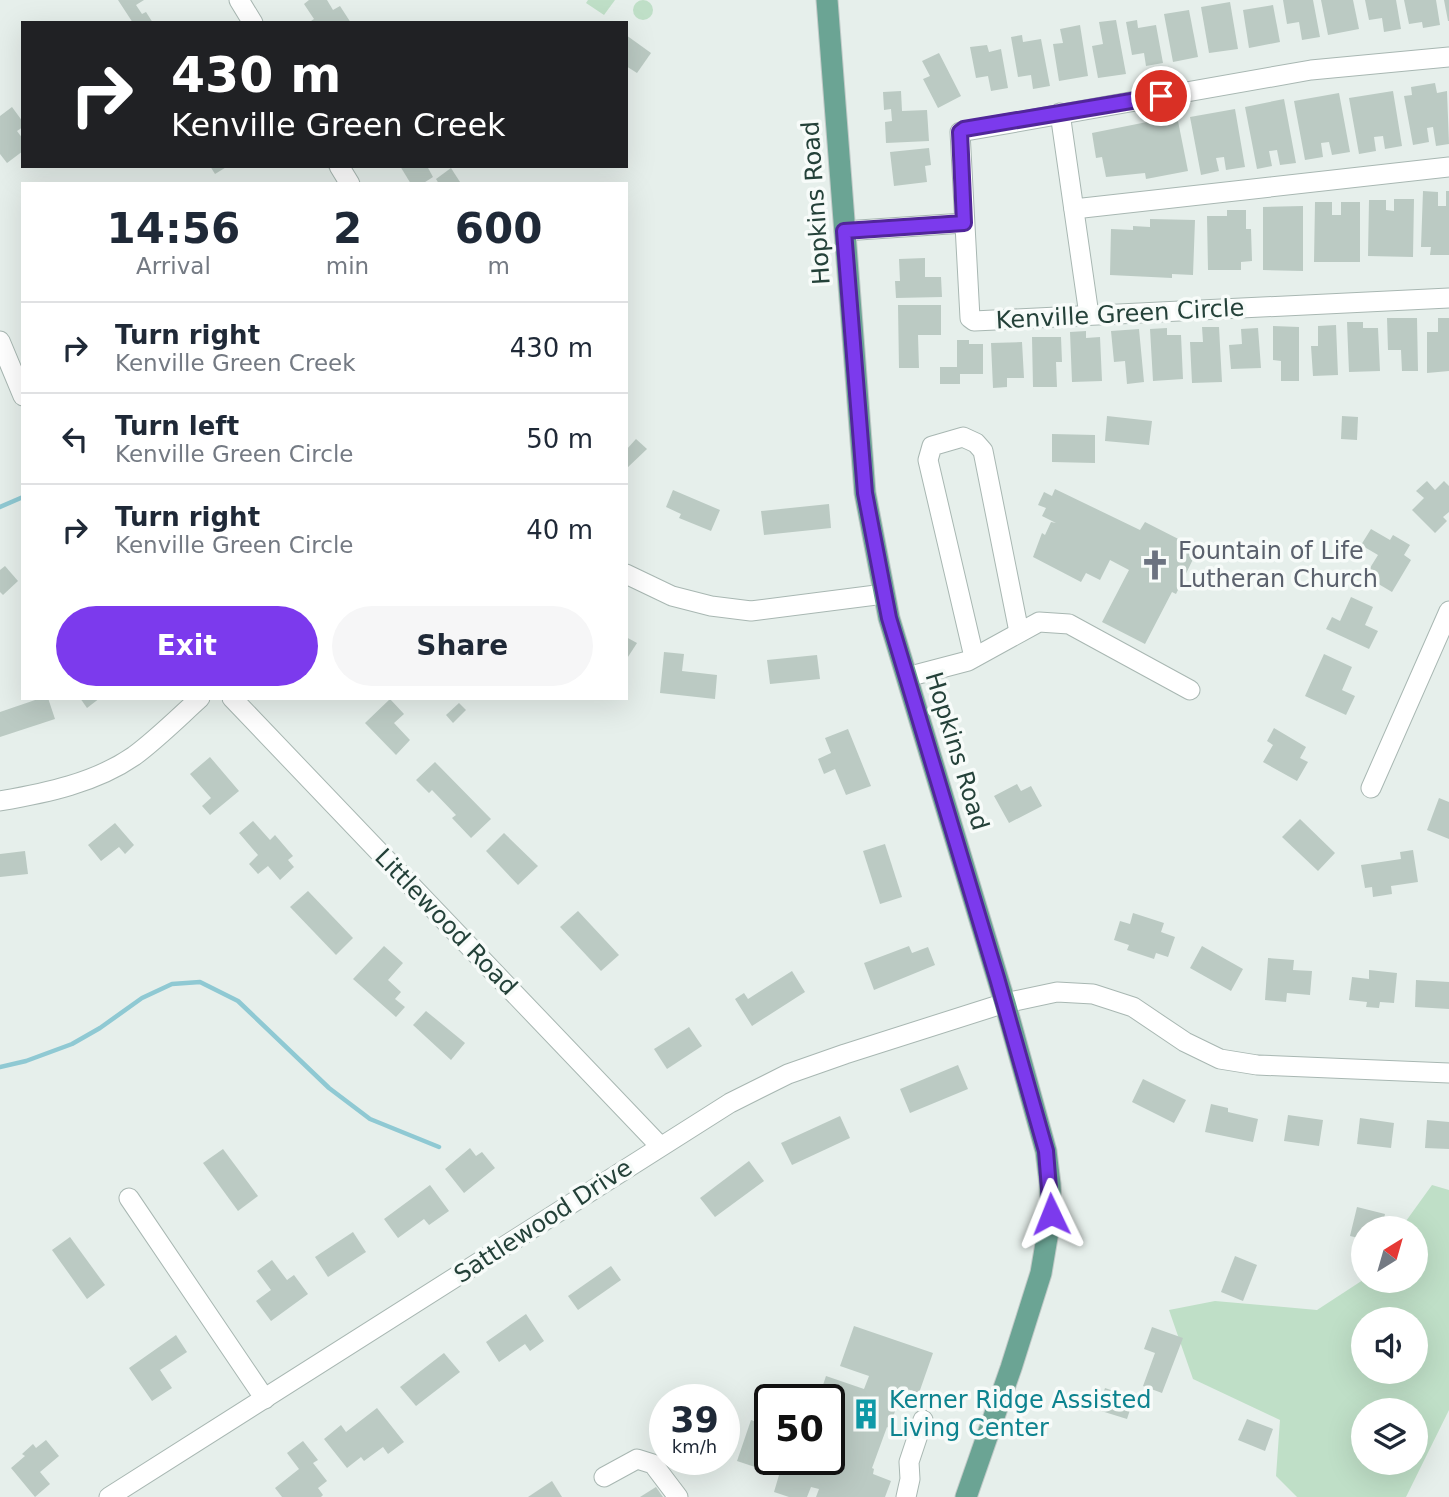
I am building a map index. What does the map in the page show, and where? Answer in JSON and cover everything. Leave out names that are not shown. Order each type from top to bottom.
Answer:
[{"type":"main road","name":"Hopkins Road","points":[[827,0],[865,493],[884,594],[1046,1151],[1051,1214],[1048,1243],[1034,1295],[966,1497]]},
{"type":"street","points":[[239,0],[252,21]]},
{"type":"street","name":"Kenville Green Circle","points":[[1449,57],[1311,70],[960,132],[970,318],[974,321],[1449,298]]},
{"type":"street","points":[[1060,113],[1089,315]]},
{"type":"street","points":[[1074,209],[1449,167]]},
{"type":"street","points":[[844,231],[964,223]]},
{"type":"street","points":[[0,341],[21,391]]},
{"type":"street","points":[[974,657],[928,460],[932,446],[963,437],[976,443],[983,451],[1019,632]]},
{"type":"street","points":[[628,575],[672,596],[711,606],[751,611],[884,594]]},
{"type":"street","points":[[1371,789],[1449,611]]},
{"type":"street","points":[[907,677],[974,657],[1039,622],[1069,625],[1190,690]]},
{"type":"street","points":[[0,801],[41,794],[95,777],[134,755],[198,700]]},
{"type":"street","name":"Littlewood Road","points":[[234,700],[660,1146]]},
{"type":"street","name":"Sattlewood Drive","points":[[109,1497],[730,1103],[788,1074],[1005,1003],[1056,992],[1093,994],[1133,1007],[1185,1042],[1220,1059],[1257,1065],[1449,1073]]},
{"type":"street","points":[[129,1198],[264,1399]]},
{"type":"street","points":[[906,1497],[910,1479],[909,1462],[923,1420]]},
{"type":"street","points":[[604,1477],[637,1459],[653,1464],[678,1497]]},
{"type":"green space","points":[[588,0],[615,0],[604,15],[586,3]]},
{"type":"green space","points":[[639,0],[647,0],[653,10],[647,20],[639,20],[633,14],[633,6]]},
{"type":"green space","points":[[1432,1185],[1449,1190],[1449,1410],[1428,1452],[1428,1398],[1351,1398],[1351,1475],[1417,1475],[1406,1497],[1297,1497],[1276,1476],[1280,1420],[1193,1379],[1169,1310],[1215,1301],[1317,1310],[1351,1288],[1351,1293],[1428,1293],[1428,1216],[1410,1216]]},
{"type":"building","points":[[118,0],[144,0],[136,5],[142,14],[146,12],[152,21],[132,21]]},
{"type":"building","points":[[309,0],[327,0],[333,10],[340,6],[350,21],[311,21],[314,19],[304,4]]},
{"type":"building","points":[[1283,0],[1313,0],[1320,37],[1302,40],[1299,22],[1287,24]]},
{"type":"building","points":[[1321,0],[1353,0],[1359,29],[1328,35]]},
{"type":"building","points":[[1365,0],[1396,0],[1401,29],[1384,32],[1382,18],[1369,20]]},
{"type":"building","points":[[1404,0],[1436,0],[1440,25],[1423,28],[1422,22],[1409,24]]},
{"type":"building","points":[[1444,0],[1449,0],[1449,21],[1448,21]]},
{"type":"building","points":[[1230,2],[1238,49],[1209,53],[1201,7]]},
{"type":"building","points":[[1273,5],[1280,42],[1249,48],[1243,10]]},
{"type":"building","points":[[1189,10],[1198,57],[1173,62],[1164,14]]},
{"type":"building","points":[[1116,20],[1126,74],[1098,78],[1092,46],[1103,44],[1099,22]]},
{"type":"building","points":[[1137,20],[1138,28],[1156,25],[1163,63],[1146,66],[1144,53],[1132,55],[1126,22]]},
{"type":"building","points":[[1080,25],[1088,76],[1059,81],[1053,44],[1063,43],[1060,29]]},
{"type":"building","points":[[1022,35],[1023,42],[1041,39],[1050,86],[1033,89],[1031,75],[1018,77],[1011,37]]},
{"type":"building","points":[[628,36],[651,53],[637,73],[628,67]]},
{"type":"building","points":[[987,45],[989,52],[1001,49],[1008,88],[991,91],[988,76],[976,78],[970,47]]},
{"type":"building","points":[[939,53],[961,96],[938,108],[923,79],[930,76],[922,61]]},
{"type":"building","points":[[1435,83],[1437,93],[1447,91],[1449,144],[1436,146],[1433,127],[1427,128],[1429,142],[1413,145],[1404,96],[1412,95],[1411,87]]},
{"type":"building","points":[[901,91],[902,111],[927,110],[929,141],[886,143],[885,122],[892,121],[891,109],[884,110],[883,92]]},
{"type":"building","points":[[1393,91],[1402,146],[1385,149],[1383,136],[1374,137],[1376,151],[1359,154],[1349,98]]},
{"type":"building","points":[[1339,93],[1350,152],[1332,155],[1329,142],[1321,143],[1323,157],[1305,160],[1294,101]]},
{"type":"building","points":[[1284,99],[1296,163],[1280,165],[1277,150],[1269,151],[1272,166],[1257,169],[1245,107]]},
{"type":"building","points":[[12,107],[21,119],[21,128],[17,131],[21,136],[21,152],[7,163],[0,154],[0,116]]},
{"type":"building","points":[[1235,109],[1245,167],[1226,170],[1224,157],[1216,158],[1219,171],[1201,175],[1190,117]]},
{"type":"building","points":[[1177,116],[1188,171],[1146,179],[1145,173],[1106,177],[1102,157],[1096,158],[1092,133]]},
{"type":"building","points":[[929,148],[931,165],[925,166],[927,182],[894,186],[890,152]]},
{"type":"building","points":[[211,168],[225,168],[215,174]]},
{"type":"building","points":[[401,168],[428,168],[433,177],[425,182],[410,182]]},
{"type":"building","points":[[451,168],[460,182],[438,182],[436,179]]},
{"type":"building","points":[[1423,191],[1438,192],[1438,206],[1446,206],[1446,191],[1449,191],[1449,255],[1430,255],[1431,247],[1421,247]]},
{"type":"building","points":[[1394,199],[1414,199],[1413,257],[1368,256],[1369,200],[1386,200],[1386,210],[1394,211]]},
{"type":"building","points":[[1315,202],[1332,202],[1332,215],[1341,215],[1341,202],[1360,202],[1360,262],[1314,262]]},
{"type":"building","points":[[1303,206],[1303,271],[1263,270],[1263,207]]},
{"type":"building","points":[[1227,210],[1246,210],[1246,229],[1251,229],[1252,261],[1241,262],[1241,270],[1208,270],[1207,216],[1227,216]]},
{"type":"building","points":[[1150,219],[1195,220],[1193,275],[1172,274],[1172,278],[1110,275],[1111,229],[1133,230],[1133,226],[1150,227]]},
{"type":"building","points":[[925,258],[925,277],[941,277],[942,297],[896,298],[895,281],[900,281],[899,259]]},
{"type":"building","points":[[898,305],[941,305],[941,335],[918,335],[919,368],[899,368]]},
{"type":"building","points":[[1387,318],[1417,318],[1418,371],[1402,371],[1401,350],[1388,350]]},
{"type":"building","points":[[1438,318],[1449,318],[1449,371],[1427,373],[1427,332],[1438,332]]},
{"type":"building","points":[[1347,322],[1363,322],[1363,328],[1378,328],[1380,371],[1349,372]]},
{"type":"building","points":[[1336,325],[1338,375],[1313,376],[1311,346],[1318,346],[1318,326]]},
{"type":"building","points":[[1273,326],[1299,327],[1299,381],[1281,381],[1281,361],[1273,360]]},
{"type":"building","points":[[1202,327],[1219,327],[1222,382],[1192,383],[1190,342],[1203,342]]},
{"type":"building","points":[[1167,328],[1167,335],[1181,335],[1183,379],[1153,381],[1150,329]]},
{"type":"building","points":[[1258,328],[1261,368],[1231,369],[1229,345],[1242,344],[1241,329]]},
{"type":"building","points":[[1139,329],[1144,382],[1127,384],[1125,361],[1114,362],[1111,331]]},
{"type":"building","points":[[1086,331],[1086,338],[1100,337],[1102,381],[1072,382],[1070,332]]},
{"type":"building","points":[[1032,337],[1061,337],[1062,362],[1056,362],[1057,387],[1033,387]]},
{"type":"building","points":[[957,340],[969,340],[969,344],[983,344],[983,374],[960,374],[960,384],[940,384],[940,367],[957,367]]},
{"type":"building","points":[[1022,342],[1024,378],[1007,378],[1007,387],[993,388],[991,343]]},
{"type":"building","points":[[1107,416],[1152,421],[1149,445],[1105,441]]},
{"type":"building","points":[[1342,416],[1358,417],[1357,440],[1341,439]]},
{"type":"building","points":[[1052,434],[1095,435],[1095,463],[1052,462]]},
{"type":"building","points":[[636,439],[647,449],[628,467],[628,448]]},
{"type":"building","points":[[1427,481],[1435,490],[1444,481],[1449,486],[1449,512],[1443,517],[1447,521],[1435,533],[1412,510],[1424,498],[1416,491]]},
{"type":"building","name":"Fountain of Life Lutheran Church","points":[[1055,489],[1140,530],[1145,522],[1198,549],[1176,594],[1172,592],[1145,644],[1102,622],[1129,570],[1110,560],[1100,580],[1086,573],[1081,582],[1033,557],[1042,533],[1045,535],[1051,522],[1056,523],[1042,516],[1046,508],[1038,505],[1044,492],[1052,496]]},
{"type":"building","points":[[673,490],[720,510],[711,531],[679,518],[681,514],[666,507]]},
{"type":"building","points":[[829,504],[831,528],[764,535],[761,511]]},
{"type":"building","points":[[1371,529],[1390,540],[1393,535],[1410,545],[1404,555],[1411,560],[1392,592],[1365,576],[1378,555],[1361,545]]},
{"type":"building","points":[[5,566],[18,581],[3,595],[0,592],[0,570]]},
{"type":"building","points":[[1351,597],[1373,607],[1365,625],[1378,631],[1369,649],[1326,629],[1332,617],[1340,621]]},
{"type":"building","points":[[628,638],[637,643],[628,657]]},
{"type":"building","points":[[664,652],[684,654],[682,671],[717,675],[715,699],[660,693]]},
{"type":"building","points":[[1324,654],[1352,667],[1342,690],[1355,696],[1346,715],[1305,696]]},
{"type":"building","points":[[817,655],[820,679],[770,684],[767,660]]},
{"type":"building","points":[[35,700],[49,700],[55,719],[0,737],[0,712]]},
{"type":"building","points":[[81,700],[97,700],[87,708]]},
{"type":"building","points":[[391,700],[404,714],[394,723],[410,740],[396,755],[365,723]]},
{"type":"building","points":[[459,703],[466,710],[453,723],[446,715]]},
{"type":"building","points":[[1274,728],[1306,747],[1300,758],[1308,762],[1297,781],[1263,762],[1273,745],[1267,741]]},
{"type":"building","points":[[848,729],[871,786],[846,795],[835,769],[824,774],[818,759],[831,753],[825,738]]},
{"type":"building","points":[[210,757],[239,791],[210,815],[202,806],[211,798],[190,774]]},
{"type":"building","points":[[435,762],[491,819],[471,838],[452,818],[456,815],[432,790],[429,793],[416,780]]},
{"type":"building","points":[[1017,784],[1021,791],[1031,786],[1042,806],[1009,823],[994,796]]},
{"type":"building","points":[[1439,798],[1449,802],[1449,839],[1427,830]]},
{"type":"building","points":[[1300,819],[1335,853],[1318,871],[1282,837]]},
{"type":"building","points":[[253,821],[270,840],[275,835],[293,856],[288,860],[294,867],[280,880],[268,866],[258,874],[249,864],[258,855],[239,833]]},
{"type":"building","points":[[115,823],[134,845],[125,854],[119,847],[101,861],[88,845]]},
{"type":"building","points":[[504,833],[538,866],[518,885],[486,851]]},
{"type":"building","points":[[885,844],[902,897],[880,904],[863,851]]},
{"type":"building","points":[[1413,850],[1418,882],[1391,886],[1392,894],[1373,897],[1372,887],[1365,888],[1361,865],[1401,859],[1400,852]]},
{"type":"building","points":[[25,851],[28,874],[0,877],[0,854]]},
{"type":"building","points":[[308,891],[353,938],[336,955],[290,907]]},
{"type":"building","points":[[578,911],[619,955],[601,971],[560,927]]},
{"type":"building","points":[[1133,913],[1164,923],[1161,932],[1175,937],[1168,957],[1156,953],[1154,959],[1127,950],[1129,945],[1114,940],[1120,921],[1130,924]]},
{"type":"building","points":[[384,946],[403,963],[388,980],[401,992],[395,999],[405,1007],[396,1017],[353,979]]},
{"type":"building","points":[[909,946],[912,953],[928,947],[935,965],[874,990],[864,963]]},
{"type":"building","points":[[1202,946],[1243,969],[1231,991],[1190,968]]},
{"type":"building","points":[[1268,958],[1294,960],[1293,970],[1312,971],[1310,995],[1287,993],[1286,1002],[1265,1000]]},
{"type":"building","points":[[1369,970],[1397,973],[1394,1003],[1380,1002],[1379,1008],[1366,1007],[1367,1002],[1349,1000],[1352,977],[1369,979]]},
{"type":"building","points":[[792,971],[805,992],[752,1026],[735,999],[744,993],[748,999]]},
{"type":"building","points":[[1416,980],[1449,982],[1449,1009],[1415,1007]]},
{"type":"building","points":[[426,1011],[465,1043],[451,1060],[413,1025]]},
{"type":"building","points":[[689,1027],[702,1046],[667,1069],[654,1049]]},
{"type":"building","points":[[958,1065],[968,1089],[910,1113],[900,1089]]},
{"type":"building","points":[[1143,1079],[1186,1100],[1174,1123],[1132,1102]]},
{"type":"building","points":[[1211,1104],[1228,1108],[1228,1112],[1258,1119],[1253,1142],[1205,1132]]},
{"type":"building","points":[[1288,1115],[1323,1120],[1319,1146],[1284,1141]]},
{"type":"building","points":[[840,1116],[850,1138],[792,1165],[781,1143]]},
{"type":"building","points":[[1360,1118],[1394,1123],[1391,1148],[1357,1144]]},
{"type":"building","points":[[1427,1120],[1449,1122],[1449,1149],[1425,1148]]},
{"type":"building","points":[[470,1148],[476,1156],[482,1152],[495,1168],[464,1193],[445,1169]]},
{"type":"building","points":[[223,1149],[258,1196],[238,1211],[203,1163]]},
{"type":"building","points":[[749,1161],[764,1181],[715,1217],[700,1198]]},
{"type":"building","points":[[430,1185],[449,1211],[429,1225],[424,1219],[398,1238],[384,1219]]},
{"type":"building","points":[[1357,1207],[1385,1214],[1385,1216],[1355,1216]]},
{"type":"building","points":[[353,1232],[366,1252],[328,1277],[315,1257]]},
{"type":"building","points":[[70,1237],[105,1285],[87,1299],[52,1250]]},
{"type":"building","points":[[1235,1256],[1257,1265],[1243,1301],[1221,1292]]},
{"type":"building","points":[[272,1260],[287,1280],[294,1275],[308,1294],[271,1321],[256,1301],[271,1290],[257,1271]]},
{"type":"building","points":[[611,1266],[621,1280],[578,1310],[568,1296]]},
{"type":"building","points":[[526,1314],[544,1341],[530,1351],[525,1344],[499,1362],[486,1342]]},
{"type":"building","name":"Kerner Ridge Assisted Living Center","points":[[854,1326],[933,1353],[919,1393],[901,1387],[896,1402],[898,1403],[872,1468],[873,1474],[891,1481],[885,1497],[816,1497],[819,1489],[811,1487],[807,1497],[789,1497],[774,1492],[779,1475],[845,1475],[845,1384],[823,1384],[826,1376],[864,1389],[869,1376],[840,1366]]},
{"type":"building","points":[[1152,1327],[1183,1338],[1162,1393],[1143,1386],[1155,1353],[1144,1349]]},
{"type":"building","points":[[176,1335],[187,1352],[160,1370],[172,1388],[152,1401],[129,1368]]},
{"type":"building","points":[[444,1353],[460,1372],[416,1406],[400,1387]]},
{"type":"building","points":[[1105,1388],[1134,1398],[1127,1419],[1098,1410]]},
{"type":"building","points":[[377,1408],[404,1442],[388,1454],[383,1447],[364,1461],[361,1457],[347,1468],[324,1439],[341,1425],[346,1432]]},
{"type":"building","points":[[1247,1419],[1273,1429],[1265,1451],[1238,1440]]},
{"type":"building","name":"Kerner Ridge Assisted Living Center","points":[[751,1420],[754,1421],[754,1467],[740,1462],[740,1452]]},
{"type":"building","points":[[46,1440],[59,1456],[40,1472],[50,1484],[35,1497],[11,1468],[25,1456],[22,1454],[33,1444],[36,1448]]},
{"type":"building","points":[[303,1441],[318,1460],[313,1463],[327,1481],[318,1488],[323,1495],[282,1497],[275,1488],[299,1469],[287,1453]]},
{"type":"building","points":[[552,1481],[562,1497],[528,1497]]},
{"type":"building","points":[[656,1487],[663,1497],[640,1497]]},
{"type":"waterway","points":[[0,507],[21,498]]},
{"type":"waterway","points":[[0,1067],[26,1061],[72,1044],[142,998],[172,984],[200,982],[238,1001],[329,1088],[370,1119],[439,1147]]},
{"type":"place","name":"Fountain of Life Lutheran Church","points":[[1155,565]]},
{"type":"place","name":"Kerner Ridge Assisted Living Center","points":[[866,1414]]},
{"type":"route","points":[[1051,1214],[1046,1151],[889,618],[865,493],[844,231],[964,223],[960,132],[964,129],[1161,96]]}]
